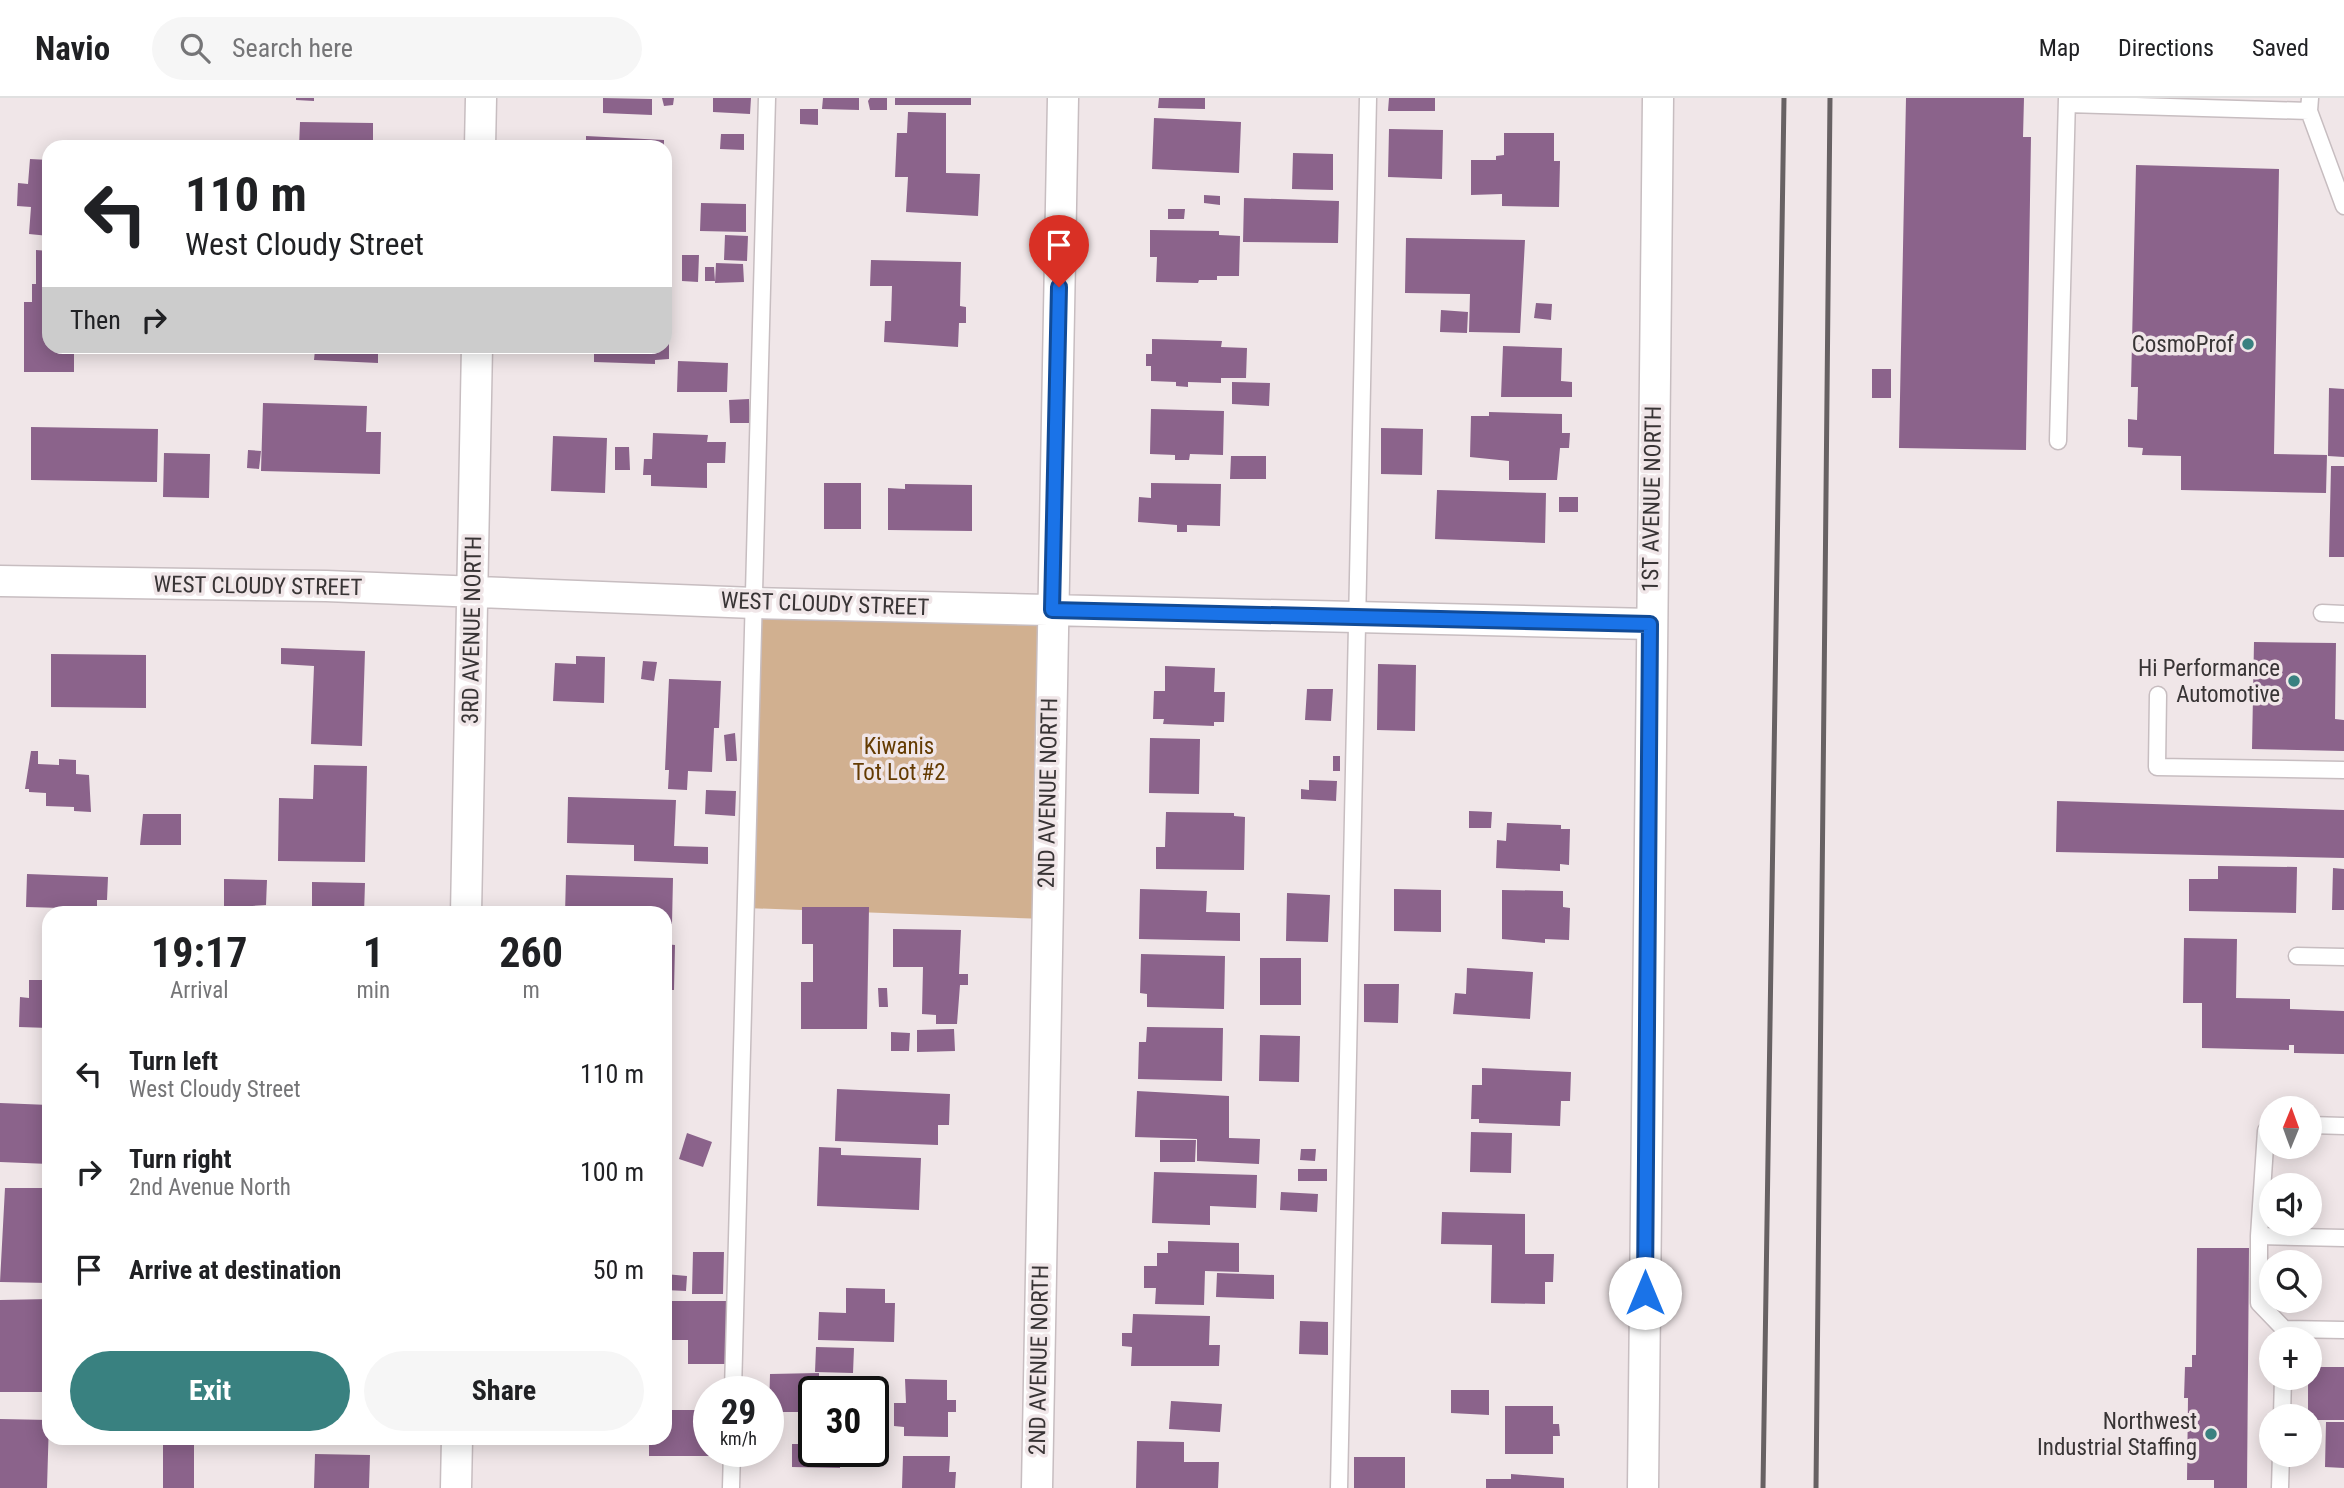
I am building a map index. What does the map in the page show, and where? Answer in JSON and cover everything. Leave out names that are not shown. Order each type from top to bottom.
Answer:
[{"type":"street","points":[[480,140],[481,98]]},
{"type":"street","name":"2ND AVENUE NORTH","points":[[1037,1488],[1063,98]]},
{"type":"street","name":"1ST AVENUE NORTH","points":[[1643,1488],[1650,624],[1658,98]]},
{"type":"street","name":"3RD AVENUE NORTH","points":[[466,906],[477,354]]},
{"type":"street","name":"WEST CLOUDY STREET","points":[[0,581],[472,592],[754,603],[1650,624]]},
{"type":"street","points":[[456,1488],[457,1445]]},
{"type":"lane","points":[[733,1376],[767,98]]},
{"type":"lane","points":[[1339,1488],[1368,98]]},
{"type":"lane","points":[[2058,441],[2067,101],[2310,104],[2344,206]]},
{"type":"lane","points":[[2322,613],[2344,614]]},
{"type":"lane","points":[[2158,695],[2157,767],[2344,770]]},
{"type":"lane","points":[[2297,956],[2344,957]]},
{"type":"lane","points":[[2322,1125],[2344,1126]]},
{"type":"lane","points":[[2278,1327],[2259,1303],[2259,1236],[2344,1238]]},
{"type":"lane","points":[[2322,1331],[2344,1330]]},
{"type":"lane","points":[[731,1488],[732,1467]]},
{"type":"lane","points":[[2280,1488],[2281,1467]]},
{"type":"green space","name":"Kiwanis Tot Lot #2","points":[[754,603],[1052,610],[1046,919],[746,908]]},
{"type":"building","points":[[314,98],[314,101],[296,100]]},
{"type":"building","points":[[603,98],[652,99],[652,115],[603,113]]},
{"type":"building","points":[[662,98],[674,98],[673,105],[664,106]]},
{"type":"building","points":[[713,98],[751,98],[750,114],[713,112]]},
{"type":"building","points":[[823,98],[859,98],[859,110],[822,109]]},
{"type":"building","points":[[870,98],[887,98],[887,110],[870,110]]},
{"type":"building","points":[[895,98],[971,98],[971,105],[895,105]]},
{"type":"building","points":[[1159,98],[1205,98],[1205,109],[1158,108]]},
{"type":"building","points":[[1389,98],[1435,98],[1435,111],[1388,111]]},
{"type":"building","points":[[1906,98],[2024,98],[2023,137],[2031,137],[2026,450],[1899,448]]},
{"type":"building","points":[[800,109],[818,109],[818,125],[800,124]]},
{"type":"building","points":[[908,112],[946,113],[946,173],[980,174],[978,216],[906,212],[908,177],[895,177],[897,133],[907,133]]},
{"type":"building","points":[[1154,118],[1241,122],[1239,173],[1152,169]]},
{"type":"building","points":[[300,122],[373,123],[373,140],[299,140]]},
{"type":"building","points":[[1389,129],[1443,130],[1442,179],[1388,177]]},
{"type":"building","points":[[1504,133],[1554,133],[1554,161],[1560,161],[1559,207],[1502,206],[1502,194],[1471,195],[1471,160],[1496,160],[1496,156],[1504,155]]},
{"type":"building","points":[[721,134],[744,134],[744,150],[720,149]]},
{"type":"building","points":[[586,136],[664,140],[586,140]]},
{"type":"building","points":[[1293,153],[1333,154],[1333,190],[1292,189]]},
{"type":"building","points":[[30,159],[42,160],[42,235],[29,234],[31,207],[17,206],[18,183],[28,184]]},
{"type":"building","points":[[2136,165],[2279,169],[2274,454],[2327,455],[2326,493],[2181,490],[2181,456],[2142,455],[2143,448],[2128,447],[2128,419],[2137,420],[2138,387],[2131,387]]},
{"type":"building","points":[[1204,195],[1220,196],[1220,205],[1204,203]]},
{"type":"building","points":[[1244,198],[1339,201],[1338,243],[1243,242]]},
{"type":"building","points":[[701,203],[746,204],[746,232],[700,231]]},
{"type":"building","points":[[1168,209],[1185,209],[1184,219],[1168,219]]},
{"type":"building","points":[[1150,230],[1219,231],[1219,235],[1240,236],[1239,276],[1217,276],[1217,280],[1199,280],[1198,283],[1156,282],[1157,257],[1150,257]]},
{"type":"building","points":[[725,235],[748,236],[747,261],[724,260]]},
{"type":"building","points":[[1406,238],[1525,240],[1520,333],[1469,332],[1470,294],[1405,293]]},
{"type":"building","points":[[36,250],[42,250],[42,354],[74,354],[74,372],[24,372],[24,302],[32,302],[32,284],[36,284]]},
{"type":"building","points":[[682,255],[699,255],[698,282],[682,281]]},
{"type":"building","points":[[871,260],[961,262],[960,306],[966,307],[966,323],[959,323],[958,347],[884,342],[885,321],[891,321],[892,286],[870,286]]},
{"type":"building","points":[[716,263],[743,264],[744,282],[715,283]]},
{"type":"building","points":[[705,267],[714,267],[715,281],[705,281]]},
{"type":"building","points":[[1536,303],[1552,304],[1551,320],[1534,318]]},
{"type":"building","points":[[1441,310],[1468,312],[1467,333],[1440,332]]},
{"type":"building","points":[[1152,339],[1222,341],[1221,347],[1247,348],[1246,378],[1221,378],[1221,383],[1188,382],[1188,387],[1176,386],[1176,382],[1151,381],[1151,366],[1146,366],[1146,354],[1152,354]]},
{"type":"building","points":[[1503,346],[1562,348],[1561,381],[1572,382],[1572,397],[1501,397]]},
{"type":"building","points":[[315,354],[378,354],[378,363],[314,360]]},
{"type":"building","points":[[594,354],[669,354],[669,359],[655,360],[655,364],[594,362]]},
{"type":"building","points":[[678,361],[728,363],[727,392],[677,392]]},
{"type":"building","points":[[1872,369],[1891,369],[1891,398],[1872,398]]},
{"type":"building","points":[[1232,382],[1270,383],[1269,406],[1232,404]]},
{"type":"building","points":[[2329,388],[2344,389],[2344,457],[2328,456]]},
{"type":"building","points":[[749,399],[750,423],[730,423],[729,400]]},
{"type":"building","points":[[263,403],[367,406],[366,432],[381,432],[380,474],[261,471]]},
{"type":"building","points":[[1151,409],[1224,411],[1223,455],[1190,454],[1189,460],[1175,460],[1175,455],[1150,454]]},
{"type":"building","points":[[1489,412],[1562,414],[1562,433],[1570,433],[1569,448],[1560,448],[1557,480],[1509,480],[1509,461],[1470,457],[1471,416],[1489,416]]},
{"type":"building","points":[[31,427],[158,429],[157,482],[31,480]]},
{"type":"building","points":[[1381,428],[1423,429],[1422,475],[1381,474]]},
{"type":"building","points":[[653,433],[708,435],[707,442],[726,442],[725,463],[707,463],[707,488],[651,486],[651,475],[643,475],[644,459],[652,459]]},
{"type":"building","points":[[553,436],[607,438],[605,493],[551,491]]},
{"type":"building","points":[[615,447],[629,447],[630,470],[615,470]]},
{"type":"building","points":[[248,450],[261,451],[259,469],[247,468]]},
{"type":"building","points":[[164,453],[210,454],[209,498],[163,497]]},
{"type":"building","points":[[1231,456],[1266,456],[1266,479],[1230,479]]},
{"type":"building","points":[[2331,466],[2344,466],[2344,557],[2329,557]]},
{"type":"building","points":[[824,483],[861,483],[861,529],[824,529]]},
{"type":"building","points":[[1151,483],[1221,484],[1220,526],[1187,525],[1187,532],[1177,532],[1177,525],[1138,522],[1139,497],[1151,498]]},
{"type":"building","points":[[905,484],[972,485],[972,531],[888,530],[888,488],[905,489]]},
{"type":"building","points":[[1437,490],[1546,493],[1545,543],[1435,539]]},
{"type":"building","points":[[1559,497],[1578,497],[1578,512],[1559,512]]},
{"type":"building","name":"Hi Performance Automotive","points":[[2254,642],[2336,643],[2335,719],[2344,720],[2344,751],[2252,749]]},
{"type":"building","points":[[281,648],[365,651],[362,746],[311,744],[314,666],[281,664]]},
{"type":"building","points":[[51,654],[146,655],[146,708],[51,707]]},
{"type":"building","points":[[576,656],[605,657],[604,703],[553,701],[555,663],[576,664]]},
{"type":"building","points":[[643,661],[657,662],[654,681],[641,679]]},
{"type":"building","points":[[1378,664],[1416,665],[1415,731],[1377,730]]},
{"type":"building","points":[[1165,666],[1215,668],[1214,692],[1225,692],[1224,722],[1214,722],[1214,726],[1163,724],[1164,719],[1153,719],[1154,691],[1165,691]]},
{"type":"building","points":[[669,679],[721,681],[719,728],[714,728],[712,772],[688,771],[687,790],[668,789],[669,770],[665,770]]},
{"type":"building","points":[[1307,689],[1333,689],[1331,721],[1305,720]]},
{"type":"building","points":[[735,733],[737,761],[726,761],[724,735]]},
{"type":"building","points":[[1150,738],[1200,739],[1199,794],[1149,793]]},
{"type":"building","points":[[31,751],[38,751],[38,764],[59,765],[59,759],[76,760],[76,774],[89,775],[91,812],[74,811],[74,807],[46,806],[46,793],[29,792],[29,789],[25,789]]},
{"type":"building","points":[[1333,756],[1340,756],[1340,771],[1333,771]]},
{"type":"building","points":[[314,765],[367,766],[365,862],[278,861],[279,798],[313,799]]},
{"type":"building","points":[[1309,780],[1337,781],[1336,801],[1301,799],[1301,789],[1309,790]]},
{"type":"building","points":[[706,790],[736,791],[735,816],[705,814]]},
{"type":"building","points":[[568,797],[676,800],[674,846],[708,847],[708,864],[634,861],[634,845],[567,843]]},
{"type":"building","points":[[2057,801],[2344,810],[2344,858],[2056,852]]},
{"type":"building","points":[[1469,811],[1492,812],[1491,828],[1469,828]]},
{"type":"building","points":[[1166,812],[1234,813],[1234,816],[1245,817],[1244,870],[1156,869],[1156,847],[1165,847]]},
{"type":"building","points":[[143,814],[181,814],[181,845],[140,845]]},
{"type":"building","points":[[1507,823],[1561,825],[1561,829],[1570,829],[1569,865],[1560,864],[1560,871],[1496,868],[1497,840],[1506,841]]},
{"type":"building","points":[[2218,866],[2297,867],[2296,913],[2189,911],[2189,879],[2218,879]]},
{"type":"building","points":[[2333,868],[2344,869],[2344,910],[2332,910]]},
{"type":"building","points":[[27,874],[108,877],[107,900],[97,900],[97,906],[26,907]]},
{"type":"building","points":[[566,875],[673,878],[672,924],[672,906],[565,906]]},
{"type":"building","points":[[224,879],[267,880],[266,905],[224,906]]},
{"type":"building","points":[[312,882],[365,883],[364,906],[312,906]]},
{"type":"building","points":[[1140,889],[1207,891],[1206,912],[1240,913],[1240,941],[1139,939]]},
{"type":"building","points":[[1394,889],[1441,890],[1441,932],[1394,931]]},
{"type":"building","points":[[1502,890],[1563,891],[1563,907],[1570,908],[1569,940],[1545,939],[1545,943],[1502,939]]},
{"type":"building","points":[[1287,893],[1330,895],[1328,942],[1286,941]]},
{"type":"building","points":[[802,907],[869,907],[867,1029],[801,1029],[801,982],[813,982],[813,944],[802,944]]},
{"type":"building","points":[[893,929],[961,930],[959,974],[968,974],[968,985],[960,985],[957,1024],[936,1024],[936,1015],[922,1014],[923,967],[893,967]]},
{"type":"building","points":[[2184,938],[2237,939],[2236,998],[2290,999],[2290,1009],[2344,1011],[2344,1054],[2294,1053],[2294,1045],[2289,1045],[2289,1050],[2202,1048],[2202,1003],[2183,1003]]},
{"type":"building","points":[[672,945],[675,945],[672,990]]},
{"type":"building","points":[[1141,954],[1225,956],[1224,1009],[1147,1007],[1147,994],[1140,993]]},
{"type":"building","points":[[1260,958],[1301,958],[1301,1005],[1260,1005]]},
{"type":"building","points":[[1467,968],[1533,972],[1530,1019],[1453,1014],[1455,993],[1466,994]]},
{"type":"building","points":[[29,980],[42,980],[42,1028],[19,1027],[20,997],[29,998]]},
{"type":"building","points":[[1364,984],[1399,984],[1398,1023],[1364,1022]]},
{"type":"building","points":[[878,988],[887,988],[888,1007],[879,1007]]},
{"type":"building","points":[[1147,1027],[1223,1028],[1222,1081],[1138,1079],[1139,1042],[1146,1042]]},
{"type":"building","points":[[954,1029],[955,1051],[917,1052],[917,1030]]},
{"type":"building","points":[[891,1032],[910,1033],[909,1051],[891,1051]]},
{"type":"building","points":[[1260,1035],[1300,1036],[1299,1082],[1259,1081]]},
{"type":"building","points":[[1482,1068],[1571,1072],[1570,1101],[1561,1101],[1560,1126],[1479,1123],[1479,1119],[1471,1119],[1472,1085],[1482,1085]]},
{"type":"building","points":[[837,1089],[950,1094],[949,1125],[938,1125],[938,1145],[835,1141]]},
{"type":"building","points":[[1137,1091],[1229,1096],[1229,1138],[1260,1139],[1259,1164],[1197,1161],[1197,1139],[1135,1137]]},
{"type":"building","points":[[0,1103],[42,1105],[42,1164],[0,1162]]},
{"type":"building","points":[[1471,1132],[1512,1133],[1511,1173],[1470,1172]]},
{"type":"building","points":[[687,1133],[712,1142],[703,1167],[679,1159]]},
{"type":"building","points":[[1160,1140],[1196,1140],[1195,1162],[1160,1162]]},
{"type":"building","points":[[819,1147],[841,1148],[841,1155],[921,1158],[919,1210],[817,1206]]},
{"type":"building","points":[[1301,1149],[1316,1149],[1315,1161],[1300,1160]]},
{"type":"building","points":[[1298,1169],[1327,1169],[1327,1181],[1298,1181]]},
{"type":"building","points":[[1154,1172],[1257,1175],[1256,1208],[1210,1206],[1210,1225],[1152,1223]]},
{"type":"building","points":[[5,1188],[42,1188],[42,1283],[0,1282]]},
{"type":"building","points":[[1281,1192],[1318,1194],[1317,1212],[1280,1210]]},
{"type":"building","points":[[1442,1212],[1525,1214],[1525,1254],[1554,1254],[1553,1282],[1545,1282],[1545,1304],[1491,1303],[1492,1245],[1441,1244]]},
{"type":"building","points":[[1168,1241],[1239,1243],[1239,1272],[1205,1271],[1204,1305],[1155,1304],[1156,1288],[1144,1288],[1144,1266],[1157,1266],[1157,1253],[1168,1253]]},
{"type":"building","points":[[2197,1248],[2249,1248],[2247,1488],[2214,1488],[2214,1480],[2187,1480],[2188,1398],[2184,1398],[2185,1367],[2192,1367],[2192,1355],[2196,1355]]},
{"type":"building","points":[[693,1252],[724,1252],[723,1294],[692,1294]]},
{"type":"building","points":[[1217,1273],[1274,1275],[1274,1299],[1216,1297]]},
{"type":"building","points":[[672,1275],[687,1276],[686,1291],[672,1290]]},
{"type":"building","points":[[846,1288],[885,1289],[885,1303],[895,1303],[894,1342],[818,1340],[819,1312],[846,1313]]},
{"type":"building","points":[[42,1299],[42,1392],[0,1392],[0,1300]]},
{"type":"building","points":[[672,1301],[731,1301],[731,1364],[688,1364],[688,1340],[672,1340]]},
{"type":"building","points":[[1133,1314],[1210,1316],[1209,1345],[1220,1345],[1219,1366],[1131,1366],[1132,1347],[1122,1346],[1122,1333],[1132,1333]]},
{"type":"building","points":[[1300,1321],[1328,1322],[1328,1355],[1299,1354]]},
{"type":"building","points":[[816,1347],[854,1348],[853,1373],[815,1372]]},
{"type":"building","points":[[2322,1367],[2344,1367],[2344,1420],[2322,1420],[2322,1404],[2308,1404],[2308,1390],[2322,1390]]},
{"type":"building","points":[[819,1373],[819,1376],[798,1376],[798,1412],[784,1412],[784,1376],[770,1374]]},
{"type":"building","points":[[905,1379],[947,1380],[947,1400],[956,1400],[956,1412],[948,1412],[948,1437],[904,1436],[904,1427],[894,1426],[894,1403],[906,1403]]},
{"type":"building","points":[[1451,1390],[1489,1390],[1489,1415],[1451,1413]]},
{"type":"building","points":[[1171,1401],[1222,1404],[1220,1432],[1169,1429]]},
{"type":"building","points":[[1505,1406],[1553,1406],[1553,1424],[1559,1424],[1560,1436],[1553,1436],[1553,1454],[1505,1454]]},
{"type":"building","points":[[672,1410],[693,1410],[693,1456],[649,1456],[649,1445],[672,1445]]},
{"type":"building","points":[[0,1419],[42,1420],[42,1445],[48,1445],[47,1488],[0,1488]]},
{"type":"building","points":[[2326,1422],[2344,1422],[2344,1468],[2325,1467]]},
{"type":"building","points":[[1137,1441],[1184,1442],[1184,1462],[1219,1462],[1218,1488],[1136,1488]]},
{"type":"building","points":[[792,1444],[798,1444],[798,1467],[840,1468],[792,1467]]},
{"type":"building","points":[[163,1445],[194,1445],[194,1488],[163,1488]]},
{"type":"building","points":[[315,1454],[370,1455],[369,1488],[314,1488]]},
{"type":"building","points":[[903,1456],[950,1456],[949,1472],[956,1472],[955,1488],[902,1488]]},
{"type":"building","points":[[1354,1457],[1405,1457],[1405,1488],[1354,1488]]},
{"type":"building","points":[[1511,1474],[1564,1478],[1564,1488],[1486,1488],[1486,1479],[1511,1479]]},
{"type":"railway","points":[[1763,1488],[1784,98]]},
{"type":"railway","points":[[1816,1488],[1830,98]]},
{"type":"place","name":"CosmoProf","points":[[2248,344]]},
{"type":"place","name":"Hi Performance Automotive","points":[[2294,681]]},
{"type":"place","name":"Northwest Industrial Staffing","points":[[2211,1434]]},
{"type":"route","points":[[1059,287],[1052,610],[1650,624],[1645,1293]]}]
